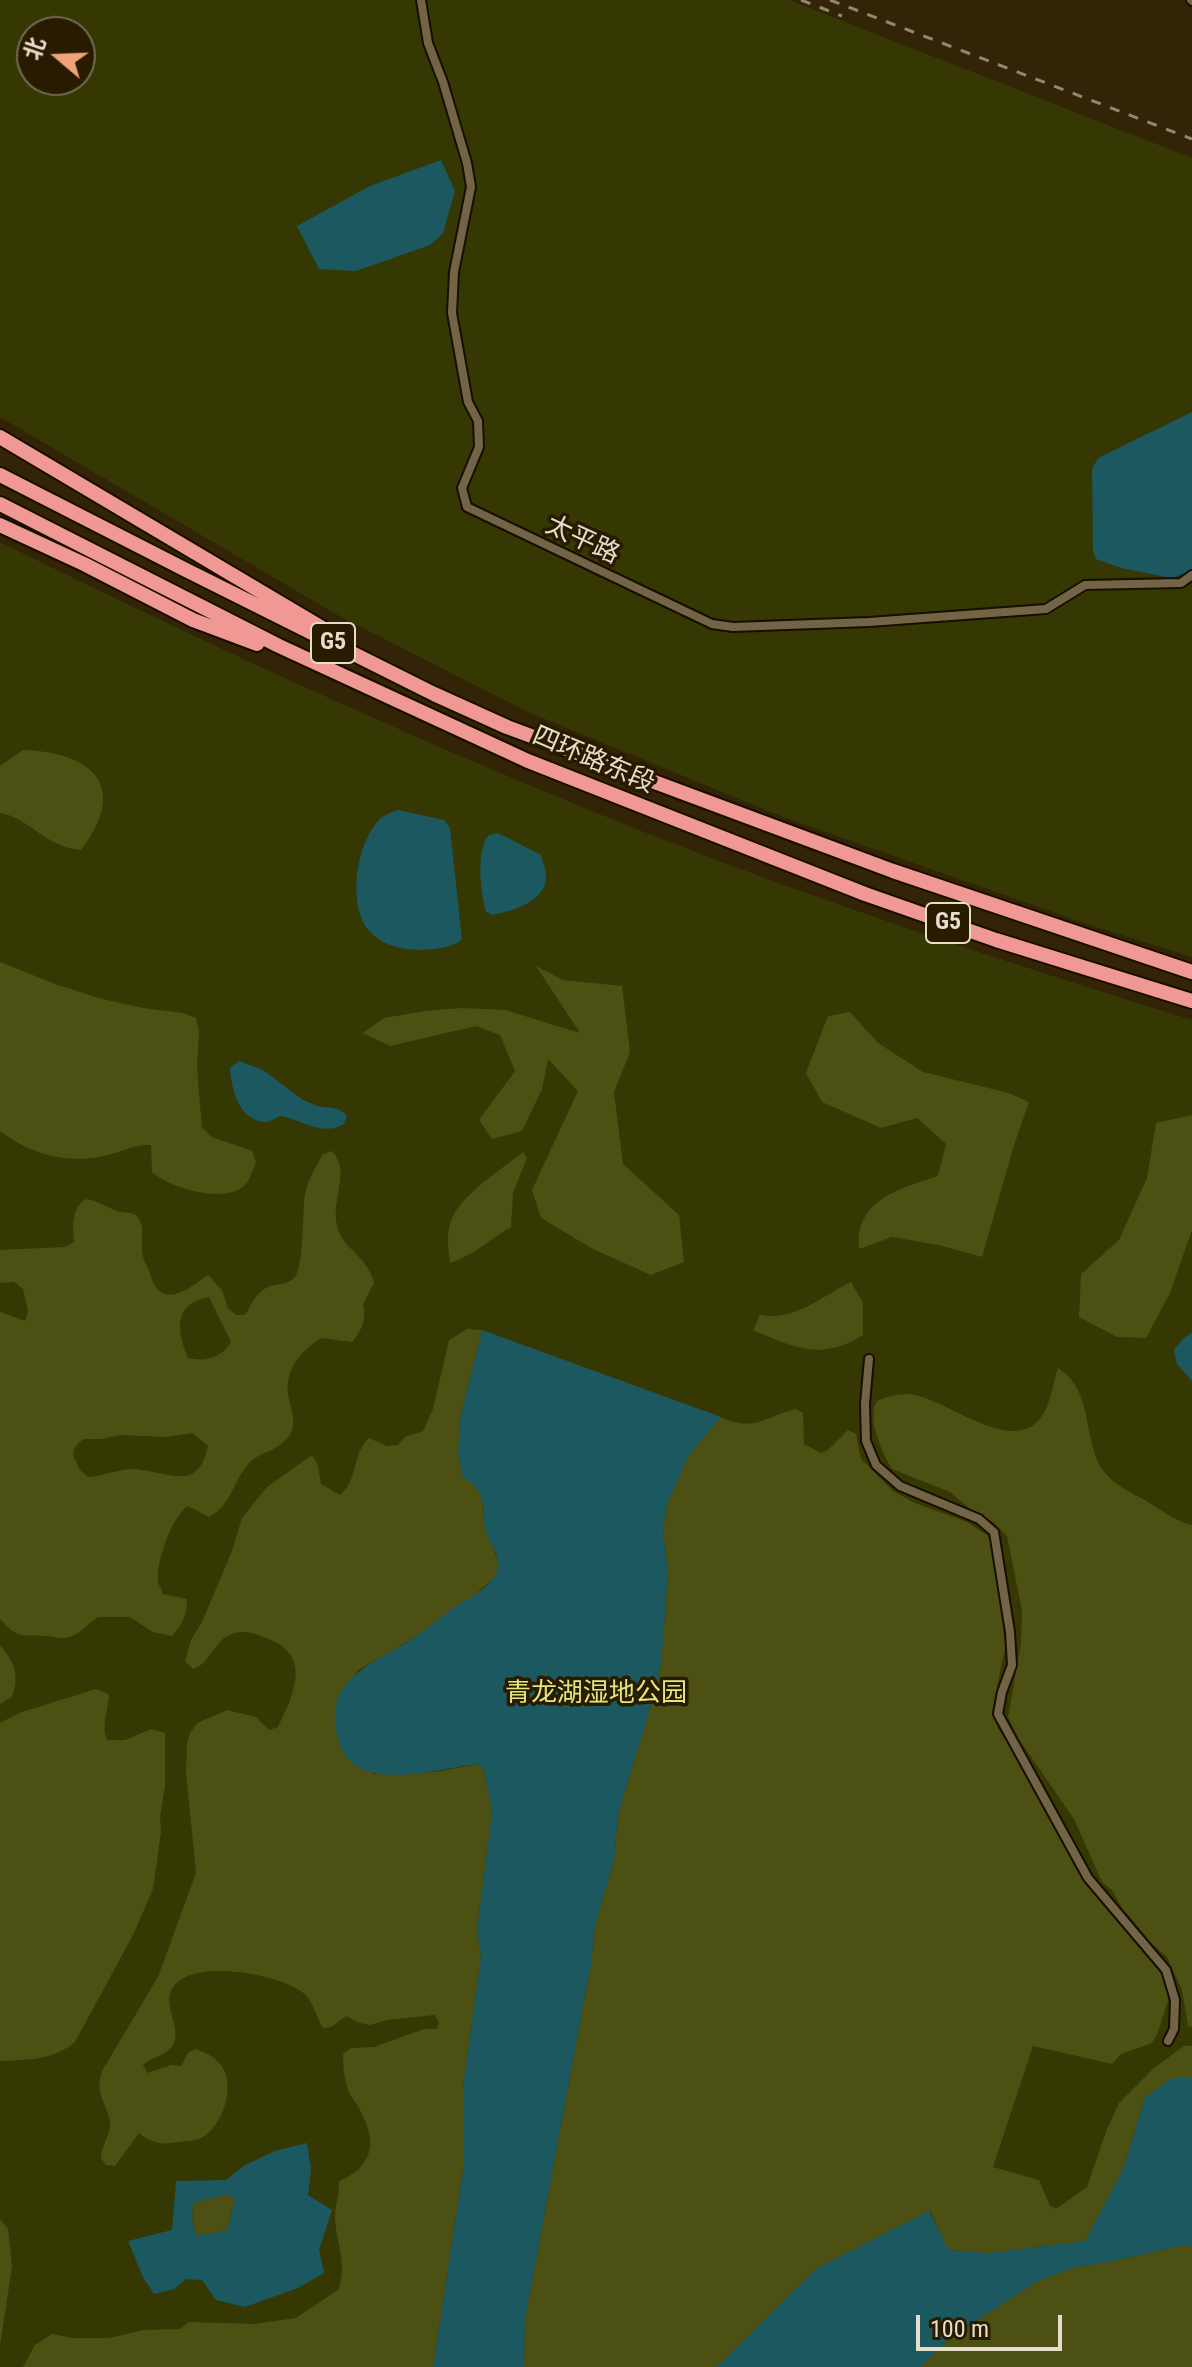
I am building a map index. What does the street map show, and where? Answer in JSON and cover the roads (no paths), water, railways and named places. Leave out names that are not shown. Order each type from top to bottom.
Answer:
[{"type":"highway","points":[[0,437],[434,694]]},
{"type":"highway","points":[[0,443],[51,467]]},
{"type":"highway","name":"四环路东段","points":[[0,475],[434,694],[507,727],[908,876],[1192,972]]},
{"type":"highway","name":"四环路东段","points":[[0,504],[164,589],[528,761],[865,894],[996,940],[1192,1001]]},
{"type":"highway","points":[[0,525],[193,620],[341,675]]},
{"type":"street","name":"太平路","points":[[421,0],[428,43],[451,109],[471,187],[454,272],[452,313],[468,402],[478,421],[479,447],[462,488],[467,507],[712,624],[733,627],[869,622],[1046,609],[1085,585],[1181,583],[1192,575]]},
{"type":"street","points":[[869,1359],[866,1441],[876,1465],[900,1486],[979,1519],[994,1532],[1012,1665],[998,1714],[1088,1878],[1166,1970],[1175,2000],[1174,2029],[1168,2041]]},
{"type":"water","points":[[441,160],[455,191],[443,233],[430,245],[356,271],[319,269],[297,226],[370,186]]},
{"type":"water","points":[[1192,412],[1192,570],[1172,578],[1121,568],[1096,559],[1093,551],[1092,469],[1098,458]]},
{"type":"water","points":[[398,810],[444,820],[450,828],[462,940],[453,945],[421,950],[390,945],[371,933],[360,915],[356,888],[364,845],[379,820]]},
{"type":"water","points":[[498,833],[541,855],[546,874],[545,884],[535,898],[493,915],[486,912],[484,904],[481,861],[489,835]]},
{"type":"water","points":[[239,1061],[263,1070],[303,1100],[338,1109],[347,1115],[344,1124],[328,1129],[281,1116],[265,1122],[247,1115],[232,1084],[230,1068]]},
{"type":"water","points":[[482,1330],[721,1417],[689,1455],[667,1504],[663,1531],[668,1573],[661,1665],[618,1814],[614,1860],[595,1925],[591,1963],[525,2319],[524,2367],[433,2367],[463,2170],[463,2086],[481,1957],[477,1929],[492,1811],[484,1770],[478,1764],[401,1775],[363,1770],[349,1760],[340,1745],[335,1724],[336,1706],[351,1679],[481,1590],[496,1572],[498,1559],[485,1529],[482,1498],[475,1486],[463,1477],[458,1455],[460,1419]]},
{"type":"water","points":[[1192,1332],[1192,1381],[1177,1364],[1174,1350]]},
{"type":"water","points":[[1172,2078],[1192,2078],[1192,2247],[1184,2245],[1075,2267],[1038,2281],[952,2336],[921,2367],[716,2367],[817,2268],[929,2211],[949,2250],[988,2253],[1085,2241],[1124,2167],[1145,2097]]},
{"type":"water","points":[[307,2143],[311,2169],[308,2195],[332,2210],[319,2250],[324,2273],[298,2288],[245,2307],[216,2300],[202,2280],[186,2279],[174,2289],[154,2294],[128,2241],[172,2230],[176,2181],[226,2180],[245,2165],[275,2151]],"holes":[[[228,2194],[235,2199],[227,2231],[196,2235],[192,2220],[193,2203]]]},
{"type":"railway","points":[[801,0],[842,16]]},
{"type":"railway","points":[[830,0],[1192,139]]},
{"type":"park label","name":"青龙湖湿地公园","points":[[596,1694]]}]
